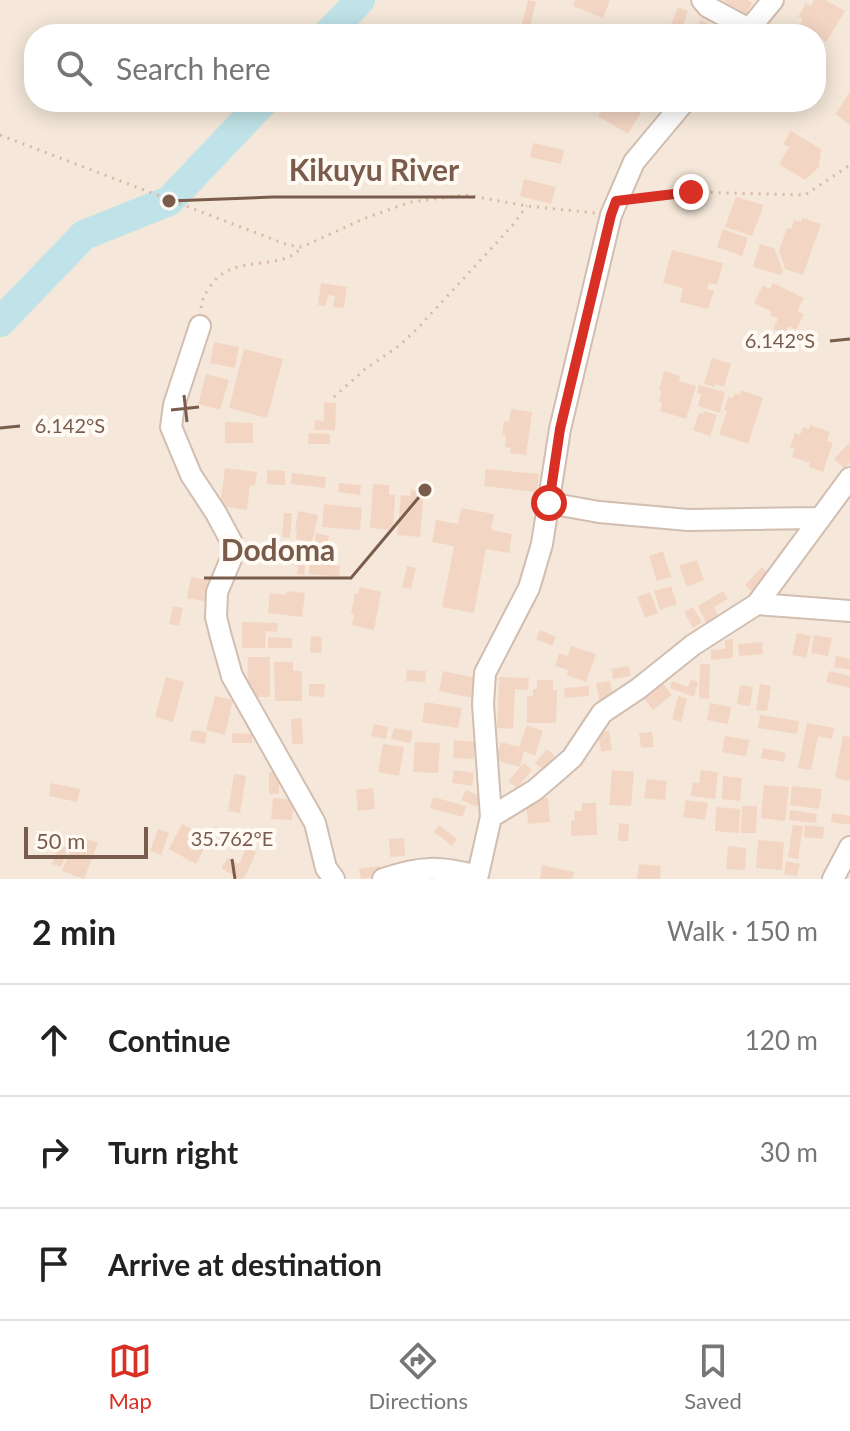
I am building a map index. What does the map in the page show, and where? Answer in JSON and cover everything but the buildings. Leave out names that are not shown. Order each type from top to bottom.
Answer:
[{"type":"street","points":[[702,0],[735,24]]},
{"type":"street","points":[[754,24],[773,0]]},
{"type":"street","points":[[383,879],[442,867],[477,877],[491,817],[482,686],[491,659],[529,588],[542,544],[560,429],[614,208],[634,162],[676,112]]},
{"type":"street","points":[[200,326],[174,405],[171,427],[191,475],[231,541],[231,559],[217,592],[216,617],[232,676],[315,823],[326,868],[334,879]]},
{"type":"street","points":[[491,817],[535,790],[572,758],[602,713],[693,645],[757,604],[850,478]]},
{"type":"street","points":[[549,503],[599,512],[688,520],[819,518]]},
{"type":"street","points":[[757,604],[850,611]]},
{"type":"street","points":[[833,879],[850,847]]},
{"type":"path","points":[[0,135],[288,245],[302,247]]},
{"type":"path","points":[[200,326],[202,299],[215,279],[227,270],[292,256],[302,247],[363,219],[410,202],[466,195],[527,206],[614,208],[691,192],[805,195],[850,165]]},
{"type":"path","points":[[334,397],[364,370],[400,345],[512,226],[527,206]]},
{"type":"shaded area","points":[[0,0],[850,0],[850,879],[0,879]]},
{"type":"waterway","points":[[337,24],[360,0]]},
{"type":"waterway","points":[[0,322],[84,235],[169,201],[254,112]]},
{"type":"place","name":"Kikuyu River","points":[[169,201]]},
{"type":"place","name":"Dodoma","points":[[425,490]]},
{"type":"route","points":[[549,503],[560,429],[616,201],[691,192]]}]
